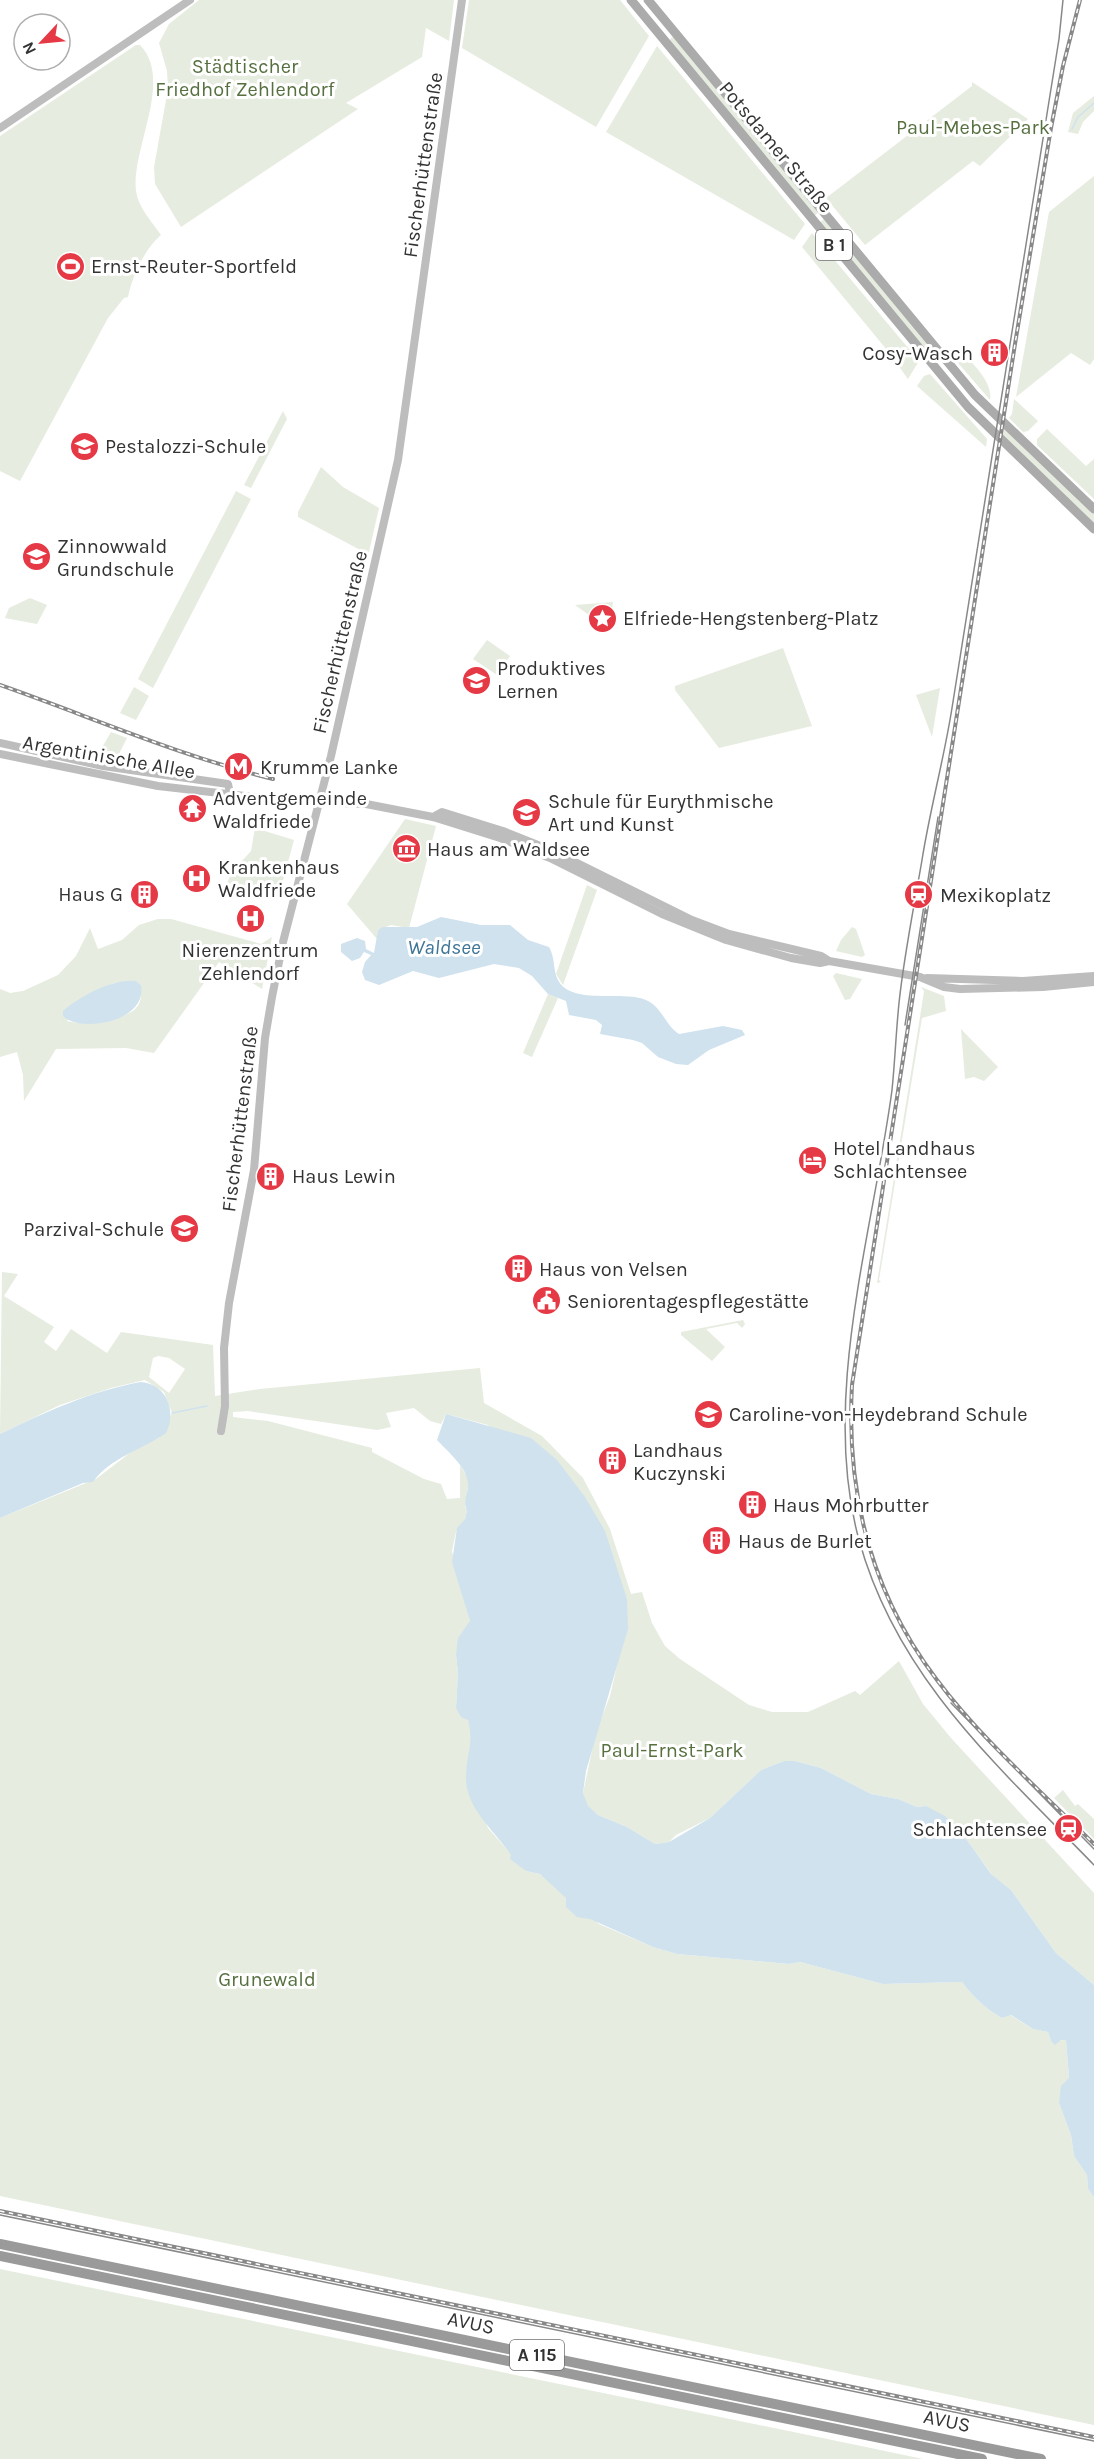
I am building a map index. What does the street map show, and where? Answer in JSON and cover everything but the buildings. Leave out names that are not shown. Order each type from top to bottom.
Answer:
[{"type":"highway","name":"AVUS","points":[[1,2244],[1041,2459]]},
{"type":"highway","name":"AVUS","points":[[0,2256],[982,2459]]},
{"type":"main road","points":[[0,128],[190,0]]},
{"type":"main road","name":"Fischerhüttenstraße","points":[[221,1431],[225,1406],[224,1348],[229,1303],[254,1170],[267,1027],[283,942],[398,460],[462,0]]},
{"type":"main road","name":"Potsdamer Straße","points":[[631,0],[968,407],[1094,529]]},
{"type":"main road","name":"Potsdamer Straße","points":[[648,0],[975,395],[1094,509]]},
{"type":"main road","name":"Argentinische Allee","points":[[0,743],[103,766],[229,789],[318,802],[366,804],[433,817],[490,834],[550,858],[662,914],[726,940],[791,958],[820,963],[830,961]]},
{"type":"main road","name":"Argentinische Allee","points":[[0,754],[158,786],[229,789]]},
{"type":"main road","name":"Argentinische Allee","points":[[433,817],[441,812],[503,831],[553,851],[692,920],[729,934],[820,956],[830,961],[924,978]]},
{"type":"main road","points":[[924,978],[1023,981],[1094,975]]},
{"type":"main road","points":[[924,978],[945,987],[960,989],[1043,987],[1094,982]]},
{"type":"green space","name":"Städtischer Friedhof Zehlendorf","points":[[199,0],[454,0],[449,41],[426,28],[422,57],[346,103],[358,109],[181,227],[155,184],[154,167],[168,89],[167,71],[159,43],[169,24]]},
{"type":"green space","points":[[469,0],[620,0],[649,36],[596,127],[462,48]]},
{"type":"green space","points":[[674,36],[819,212],[814,216],[668,41]]},
{"type":"green space","name":"Ernst-Reuter-Sportfeld","points":[[136,45],[140,45],[149,60],[153,77],[149,115],[136,174],[136,191],[142,209],[161,235],[140,263],[128,297],[124,298],[108,318],[20,481],[0,471],[0,136]]},
{"type":"green space","points":[[657,46],[805,224],[794,240],[606,132]]},
{"type":"green space","name":"Paul-Mebes-Park","points":[[972,82],[1028,119],[980,166],[973,161],[865,245],[826,198],[972,86]]},
{"type":"green space","points":[[1094,96],[1094,111],[1083,122],[1078,134],[1068,132],[1073,113]]},
{"type":"green space","points":[[1094,176],[1094,359],[1090,365],[1071,353],[1016,397],[1049,212]]},
{"type":"green space","points":[[824,219],[934,351],[929,355],[819,223]]},
{"type":"green space","points":[[812,233],[919,361],[908,379],[802,247]]},
{"type":"green space","points":[[961,351],[985,380],[990,400],[953,357]]},
{"type":"green space","points":[[930,374],[987,439],[986,447],[917,386],[924,376]]},
{"type":"green space","points":[[1014,399],[1038,421],[1028,431],[1023,432],[1009,418],[1012,414]]},
{"type":"green space","points":[[283,411],[287,419],[251,488],[244,485]]},
{"type":"green space","points":[[1004,428],[1094,513],[1094,526],[1002,439]]},
{"type":"green space","points":[[1047,429],[1086,466],[1094,459],[1094,499],[1037,445],[1037,439]]},
{"type":"green space","points":[[321,467],[343,487],[379,508],[369,552],[366,553],[298,517],[298,512]]},
{"type":"green space","points":[[236,491],[251,499],[153,688],[138,679]]},
{"type":"green space","points":[[30,598],[47,605],[37,624],[5,618],[9,608]]},
{"type":"green space","name":"Elfriede-Hengstenberg-Platz","points":[[613,602],[610,630],[575,605]]},
{"type":"green space","points":[[487,640],[510,656],[497,675],[473,659]]},
{"type":"green space","points":[[783,648],[812,726],[719,748],[675,690],[675,686]]},
{"type":"green space","points":[[134,687],[149,696],[136,720],[120,713]]},
{"type":"green space","points":[[940,688],[932,737],[916,695]]},
{"type":"green space","points":[[111,732],[127,738],[115,762],[96,758]]},
{"type":"green space","points":[[405,819],[436,826],[409,928],[391,925],[378,930],[377,939],[347,904]]},
{"type":"green space","points":[[255,828],[294,840],[278,899],[227,883],[232,872],[251,851]]},
{"type":"green space","points":[[587,885],[597,890],[563,985],[556,974]]},
{"type":"green space","points":[[158,919],[171,919],[261,944],[272,937],[262,989],[219,962],[154,1053],[126,1048],[56,1049],[24,1101],[23,1075],[17,1052],[0,1057],[0,989],[10,993],[23,991],[58,975],[76,956],[90,928],[98,949],[122,940],[139,925]],"holes":[[[136,981],[141,985],[139,1003],[136,1008],[123,1016],[82,1023],[67,1021],[77,1001],[114,983]]]},
{"type":"green space","points":[[852,927],[856,929],[865,955],[862,957],[836,951],[841,940]]},
{"type":"green space","points":[[836,973],[862,979],[850,999],[845,1000],[833,976]]},
{"type":"green space","points":[[921,987],[944,996],[946,1011],[922,1018],[879,1280],[881,1282],[877,1283],[924,991]]},
{"type":"green space","points":[[548,994],[558,998],[532,1057],[523,1053]]},
{"type":"green space","points":[[961,1029],[998,1067],[984,1081],[974,1077],[965,1079]]},
{"type":"green space","name":"Grunewald","points":[[2,1272],[18,1274],[4,1296],[54,1327],[44,1342],[56,1351],[71,1329],[107,1353],[121,1332],[213,1345],[215,1396],[260,1389],[480,1368],[484,1403],[542,1436],[583,1478],[610,1529],[631,1594],[642,1592],[652,1623],[665,1646],[680,1659],[749,1705],[772,1712],[808,1712],[855,1691],[860,1695],[899,1661],[923,1704],[951,1738],[1094,1893],[1094,1985],[1056,1953],[1011,1890],[992,1875],[970,1844],[926,1806],[917,1807],[898,1799],[871,1794],[821,1768],[795,1761],[784,1761],[761,1770],[710,1818],[676,1835],[669,1842],[655,1844],[627,1827],[598,1815],[587,1806],[583,1793],[596,1732],[610,1696],[617,1666],[627,1599],[620,1581],[488,1425],[446,1414],[441,1424],[430,1421],[414,1408],[386,1413],[391,1427],[377,1430],[248,1411],[233,1412],[233,1417],[268,1421],[372,1448],[372,1452],[424,1479],[441,1484],[447,1499],[460,1498],[460,1465],[469,1480],[465,1507],[467,1511],[465,1519],[456,1532],[452,1551],[470,1621],[456,1655],[458,1673],[456,1708],[468,1719],[472,1736],[466,1774],[488,1828],[526,1871],[540,1874],[599,1924],[653,1947],[677,1954],[789,1964],[800,1962],[883,1984],[962,1982],[980,2002],[1002,2018],[1010,2015],[1033,2029],[1048,2032],[1051,2041],[1066,2040],[1069,2079],[1059,2103],[1071,2135],[1074,2156],[1087,2175],[1088,2189],[1094,2197],[1094,2425],[0,2196],[0,1518],[96,1479],[135,1449],[159,1438],[172,1413],[164,1392],[145,1380],[111,1388],[60,1405],[0,1434]],"holes":[[[158,1356],[169,1358],[185,1369],[169,1393],[149,1377],[153,1358]]]},
{"type":"green space","points":[[743,1320],[745,1324],[742,1328],[737,1323],[706,1329],[725,1347],[712,1361],[681,1335],[681,1332]]},
{"type":"green space","points":[[1063,1790],[1075,1806],[1078,1804],[1094,1819],[1094,1839],[1054,1798]]},
{"type":"green space","points":[[0,2269],[866,2447],[923,2459],[0,2459]]},
{"type":"water","name":"Waldsee","points":[[441,917],[481,925],[510,925],[528,940],[549,947],[557,978],[564,987],[585,995],[626,996],[648,1001],[679,1034],[723,1026],[742,1030],[745,1035],[709,1050],[688,1065],[676,1064],[658,1057],[642,1043],[600,1034],[602,1025],[596,1020],[569,1015],[566,1001],[548,994],[532,976],[519,968],[494,964],[439,978],[413,971],[379,985],[365,980],[362,972],[365,962],[371,955],[364,952],[360,958],[352,961],[341,952],[341,944],[357,938],[365,941],[366,949],[374,953],[378,930],[383,927],[417,927]]},
{"type":"water","points":[[136,981],[141,985],[140,998],[134,1008],[123,1016],[96,1024],[82,1024],[63,1016],[63,1011],[87,994],[117,983]]},
{"type":"water","points":[[141,1382],[157,1388],[167,1400],[170,1416],[166,1433],[108,1466],[93,1482],[83,1483],[0,1518],[0,1434],[87,1397]]},
{"type":"water","name":"Schlachtensee","points":[[446,1414],[531,1438],[557,1460],[585,1497],[605,1531],[627,1599],[628,1629],[586,1771],[583,1793],[588,1806],[598,1815],[627,1827],[655,1844],[669,1842],[710,1818],[761,1770],[784,1761],[795,1761],[821,1768],[871,1794],[898,1799],[917,1807],[926,1806],[945,1816],[970,1844],[991,1874],[1011,1890],[1056,1953],[1094,1985],[1094,2197],[1088,2189],[1087,2175],[1074,2156],[1071,2135],[1059,2103],[1061,2086],[1069,2078],[1066,2040],[1061,2040],[1055,2045],[1048,2032],[1033,2029],[1011,2015],[1002,2018],[980,2002],[962,1982],[883,1984],[800,1962],[789,1964],[677,1954],[653,1947],[590,1919],[577,1917],[566,1907],[566,1898],[540,1874],[526,1871],[510,1859],[511,1855],[475,1808],[467,1787],[470,1735],[468,1720],[461,1717],[456,1708],[458,1673],[456,1655],[458,1638],[470,1621],[452,1562],[457,1528],[465,1519],[467,1511],[465,1504],[468,1483],[460,1465],[437,1440]]},
{"type":"waterway","points":[[1072,129],[1078,117],[1094,103]]},
{"type":"waterway","points":[[172,1413],[207,1406]]},
{"type":"tram line","points":[[1063,0],[1059,39],[952,708],[925,841],[904,967],[892,1090],[854,1315],[847,1373],[845,1430],[848,1486],[859,1540],[876,1590],[898,1635],[925,1677],[987,1755],[1094,1865]]},
{"type":"tram line","points":[[905,1025],[938,817]]},
{"type":"tram line","points":[[951,1703],[1094,1849]]},
{"type":"tram line","points":[[0,2215],[1094,2441]]},
{"type":"railway","points":[[1080,0],[1063,66],[1051,128],[1015,344],[852,1385],[851,1425],[853,1464],[867,1540],[879,1576],[914,1646],[937,1680],[973,1723],[1012,1765],[1094,1844]]},
{"type":"railway","points":[[0,685],[170,748],[273,779]]},
{"type":"railway","points":[[0,2211],[1094,2437]]},
{"type":"place","name":"Ernst-Reuter-Sportfeld","points":[[70,266]]},
{"type":"place","name":"Cosy-Wasch","points":[[994,353]]},
{"type":"place","name":"Pestalozzi-Schule","points":[[84,446]]},
{"type":"place","name":"Zinnowwald Grundschule","points":[[36,557]]},
{"type":"place","name":"Elfriede-Hengstenberg-Platz","points":[[602,618]]},
{"type":"place","name":"Produktives Lernen","points":[[476,680]]},
{"type":"place","name":"Krumme Lanke","points":[[239,767]]},
{"type":"place","name":"Adventgemeinde Waldfriede","points":[[192,809]]},
{"type":"place","name":"Schule für Eurythmische Art und Kunst","points":[[527,812]]},
{"type":"place","name":"Haus am Waldsee","points":[[406,849]]},
{"type":"place","name":"Krankenhaus Waldfriede","points":[[197,878]]},
{"type":"place","name":"Haus G","points":[[144,894]]},
{"type":"place","name":"Mexikoplatz","points":[[919,895]]},
{"type":"place","name":"Nierenzentrum Zehlendorf","points":[[250,919]]},
{"type":"place","name":"Hotel Landhaus Schlachtensee","points":[[812,1160]]},
{"type":"place","name":"Haus Lewin","points":[[271,1176]]},
{"type":"place","name":"Parzival-Schule","points":[[185,1229]]},
{"type":"place","name":"Haus von Velsen","points":[[518,1269]]},
{"type":"place","name":"Seniorentagespflegestätte","points":[[546,1301]]},
{"type":"place","name":"Caroline-von-Heydebrand Schule","points":[[708,1414]]},
{"type":"place","name":"Landhaus Kuczynski","points":[[612,1461]]},
{"type":"place","name":"Haus Mohrbutter","points":[[752,1505]]},
{"type":"place","name":"Haus de Burlet","points":[[717,1541]]},
{"type":"place","name":"Schlachtensee","points":[[1068,1829]]},
{"type":"park label","name":"Paul-Ernst-Park","points":[[672,1750]]}]
